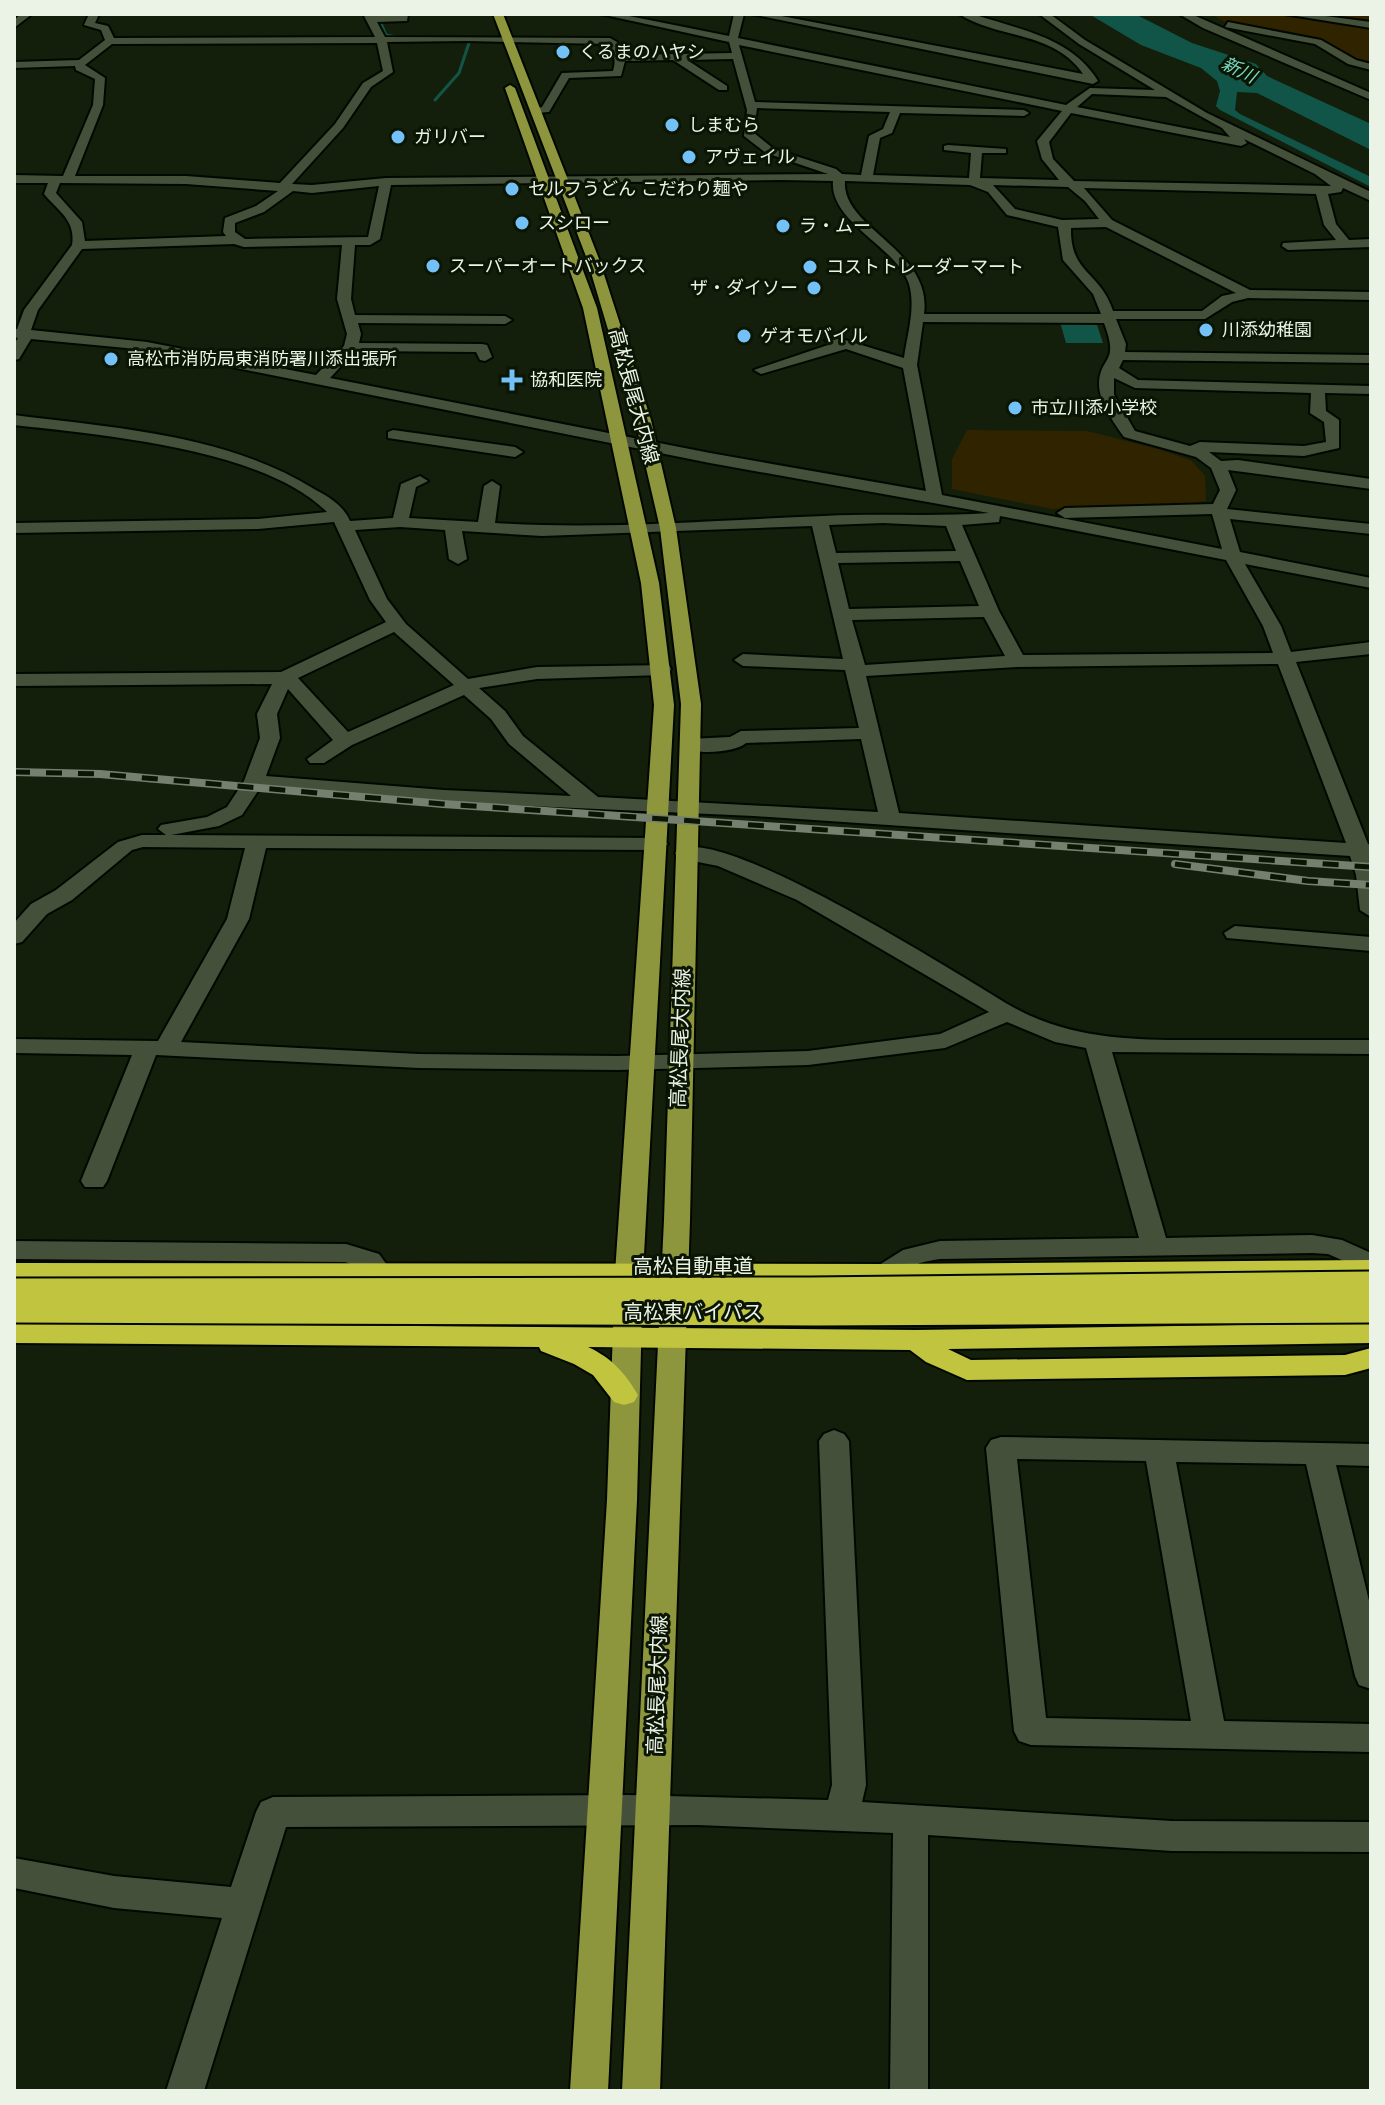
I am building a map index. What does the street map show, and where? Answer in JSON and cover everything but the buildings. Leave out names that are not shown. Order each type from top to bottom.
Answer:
[{"type":"highway","name":"高松東バイパス","points":[[14,1272],[886,1273],[1371,1266]]},
{"type":"highway","name":"高松自動車道","points":[[14,1292],[811,1291],[1371,1285]]},
{"type":"highway","points":[[14,1309],[817,1312],[1371,1309]]},
{"type":"highway","name":"高松東バイパス","points":[[14,1333],[916,1340],[1371,1333]]},
{"type":"highway","points":[[530,1337],[579,1353],[603,1366],[616,1378],[624,1395]]},
{"type":"highway","points":[[916,1340],[936,1355],[967,1370],[1345,1365],[1371,1358]]},
{"type":"main road","name":"高松長尾大内線","points":[[484,14],[501,40],[536,110],[590,308],[650,583],[664,705],[629,1273],[622,1500],[589,2091]]},
{"type":"main road","name":"高松長尾大内線","points":[[498,14],[501,40],[554,180],[608,302],[668,528],[687,663],[690,806],[641,2091]]},
{"type":"street","points":[[14,25],[27,14]]},
{"type":"street","points":[[94,14],[89,25],[105,28],[110,41]]},
{"type":"street","points":[[235,240],[229,232],[229,221],[260,209],[286,188],[339,126],[367,85],[388,72],[382,41],[370,17],[404,19],[403,14]]},
{"type":"street","points":[[605,14],[632,16],[737,55],[1241,143],[1227,128]]},
{"type":"street","points":[[739,14],[737,55],[751,95],[748,134],[751,139],[770,151],[828,169],[839,178]]},
{"type":"street","points":[[756,14],[1092,85],[1169,94]]},
{"type":"street","points":[[964,14],[1035,34],[1080,65],[1092,85]]},
{"type":"street","points":[[1044,14],[1082,42],[1227,128],[1371,198]]},
{"type":"street","points":[[1280,14],[1297,14]]},
{"type":"street","points":[[1289,14],[1371,25]]},
{"type":"street","points":[[610,41],[612,29],[632,16]]},
{"type":"street","points":[[1189,16],[1318,42],[1368,67]]},
{"type":"street","points":[[1189,16],[1366,94]]},
{"type":"street","points":[[14,65],[81,63],[110,41],[610,41],[616,46],[621,65],[617,74],[566,75],[545,110],[536,110]]},
{"type":"street","points":[[619,58],[780,53]]},
{"type":"street","points":[[712,69],[737,55]]},
{"type":"street","points":[[684,56],[723,88]]},
{"type":"street","points":[[18,333],[78,245],[81,235],[77,220],[50,194],[62,179],[98,105],[100,78],[80,68],[81,63]]},
{"type":"street","points":[[1366,94],[1343,78],[1344,74],[1368,67]]},
{"type":"street","points":[[1092,85],[1043,141],[1043,153],[1070,185],[1091,200],[1108,223],[1248,294]]},
{"type":"street","points":[[751,95],[788,99]]},
{"type":"street","points":[[751,95],[896,110],[967,109],[1066,114],[1095,126],[1146,125]]},
{"type":"street","points":[[866,179],[875,136],[888,131],[896,110]]},
{"type":"street","points":[[948,148],[1002,151]]},
{"type":"street","points":[[974,182],[977,150]]},
{"type":"street","points":[[1317,170],[1338,186],[1337,189]]},
{"type":"street","points":[[14,179],[211,181],[286,188],[386,182],[782,176],[1337,189],[1371,198]]},
{"type":"street","points":[[839,178],[838,191],[846,207],[895,256],[915,281],[919,303],[910,365],[935,498]]},
{"type":"street","points":[[78,245],[235,240],[244,243],[349,242],[374,239],[386,182]]},
{"type":"street","points":[[974,182],[992,189],[1011,212],[1062,224],[1108,223]]},
{"type":"street","points":[[1321,191],[1330,225],[1346,244]]},
{"type":"street","points":[[1062,224],[1065,227],[1063,249],[1068,260],[1100,294],[1119,344],[1115,363],[1106,380],[1107,395],[1129,434],[1194,450],[1218,466],[1228,490],[1219,511],[1232,555],[1272,626],[1365,851],[1371,910]]},
{"type":"street","points":[[321,379],[351,347],[354,334],[344,299],[349,242]]},
{"type":"street","points":[[1288,246],[1371,243]]},
{"type":"street","points":[[916,318],[1205,315],[1227,299],[1248,294],[1371,296]]},
{"type":"street","points":[[348,319],[505,320]]},
{"type":"street","points":[[14,356],[25,338],[18,333]]},
{"type":"street","points":[[18,333],[147,346],[648,446],[1371,583]]},
{"type":"street","points":[[761,370],[838,342],[910,365]]},
{"type":"street","points":[[351,347],[482,348],[485,357]]},
{"type":"street","points":[[1115,363],[1371,359]]},
{"type":"street","points":[[1115,363],[1135,384],[1371,390]]},
{"type":"street","points":[[1194,450],[1200,447],[1304,451],[1334,445],[1331,420],[1318,413],[1318,388]]},
{"type":"street","points":[[474,448],[494,414]]},
{"type":"street","points":[[14,420],[155,437],[204,450],[255,465],[294,483],[328,504],[342,521],[374,591],[397,624],[498,715],[516,740],[593,803]]},
{"type":"street","points":[[393,435],[515,452]]},
{"type":"street","points":[[1218,466],[1238,465],[1371,484]]},
{"type":"street","points":[[400,522],[409,484],[420,481]]},
{"type":"street","points":[[486,526],[492,486]]},
{"type":"street","points":[[1034,517],[1053,513],[1219,511],[1371,529]]},
{"type":"street","points":[[14,528],[342,521],[452,524],[542,531],[637,530],[883,518],[952,521],[997,518],[1014,513]]},
{"type":"street","points":[[952,521],[990,611],[1017,661]]},
{"type":"street","points":[[820,523],[890,819]]},
{"type":"street","points":[[452,524],[458,559]]},
{"type":"street","points":[[829,558],[965,556]]},
{"type":"street","points":[[842,615],[990,611]]},
{"type":"street","points":[[14,680],[284,678],[397,624]]},
{"type":"street","points":[[743,660],[856,668],[1017,661],[1285,658],[1371,648]]},
{"type":"street","points":[[317,759],[345,741],[477,682],[537,673],[662,669]]},
{"type":"street","points":[[284,678],[294,684],[345,741]]},
{"type":"street","points":[[142,841],[139,832],[194,827],[235,811],[254,781],[270,738],[267,714],[284,678]]},
{"type":"street","points":[[690,745],[735,743],[741,737],[872,733]]},
{"type":"street","points":[[254,781],[444,796],[690,806],[1365,851]]},
{"type":"street","points":[[14,937],[39,909],[64,895],[125,846],[142,841],[657,844]]},
{"type":"street","points":[[94,1181],[157,1048],[238,919],[257,843]]},
{"type":"street","points":[[686,853],[709,855],[805,895],[1007,1013],[1063,1037],[1125,1047],[1371,1047]]},
{"type":"street","points":[[1235,933],[1371,944]]},
{"type":"street","points":[[14,1046],[157,1048],[412,1061],[641,1062],[808,1058],[945,1041],[1007,1013]]},
{"type":"street","points":[[1097,1043],[1155,1246]]},
{"type":"street","points":[[886,1273],[912,1256],[940,1250],[1155,1246],[1312,1244],[1333,1246],[1371,1266]]},
{"type":"street","points":[[14,1250],[346,1253],[359,1254],[369,1260],[378,1272]]},
{"type":"street","points":[[834,1441],[849,1785],[841,1815]]},
{"type":"street","points":[[1371,1455],[1001,1448],[1031,1731],[1371,1738]]},
{"type":"street","points":[[1159,1449],[1210,1734]]},
{"type":"street","points":[[1318,1454],[1371,1676]]},
{"type":"street","points":[[185,2091],[273,1812],[652,1810],[841,1815],[1148,1837],[1265,1841],[1371,1837]]},
{"type":"street","points":[[909,2091],[911,1820]]},
{"type":"street","points":[[14,1873],[114,1892],[244,1904]]},
{"type":"shaded area","points":[[1212,14],[1371,14],[1371,61],[1355,60],[1321,41],[1251,30]]},
{"type":"shaded area","points":[[967,430],[1087,431],[1162,450],[1192,461],[1205,476],[1206,501],[1183,505],[1052,509],[952,489],[952,459]]},
{"type":"water","name":"新川","points":[[1089,14],[1135,14],[1192,43],[1256,64],[1267,76],[1371,124],[1371,150],[1257,93],[1237,92],[1235,110],[1240,114],[1371,177],[1371,187],[1220,110],[1216,106],[1220,91],[1217,81],[1201,68],[1141,45]]},
{"type":"water","points":[[1060,322],[1096,322],[1103,343],[1066,343]]},
{"type":"waterway","points":[[380,21],[386,35],[400,38]]},
{"type":"waterway","points":[[435,100],[459,73],[470,40],[460,39]]},
{"type":"railway","points":[[14,772],[100,774],[443,804],[1371,867]]},
{"type":"railway","points":[[1175,864],[1308,881],[1371,885]]},
{"type":"place","name":"くるまのハヤシ","points":[[563,52]]},
{"type":"place","name":"しまむら","points":[[672,125]]},
{"type":"place","name":"ガリバー","points":[[398,137]]},
{"type":"place","name":"アヴェイル","points":[[689,157]]},
{"type":"place","name":"セルフうどん こだわり麺や","points":[[512,189]]},
{"type":"place","name":"スシロー","points":[[522,223]]},
{"type":"place","name":"ラ・ムー","points":[[783,226]]},
{"type":"place","name":"スーパーオートバックス","points":[[433,266]]},
{"type":"place","name":"コストトレーダーマート","points":[[810,267]]},
{"type":"place","name":"ザ・ダイソー","points":[[814,288]]},
{"type":"place","name":"川添幼稚園","points":[[1206,330]]},
{"type":"place","name":"ゲオモバイル","points":[[744,336]]},
{"type":"place","name":"高松市消防局東消防署川添出張所","points":[[111,359]]},
{"type":"place","name":"協和医院","points":[[512,380]]},
{"type":"place","name":"市立川添小学校","points":[[1015,408]]}]
